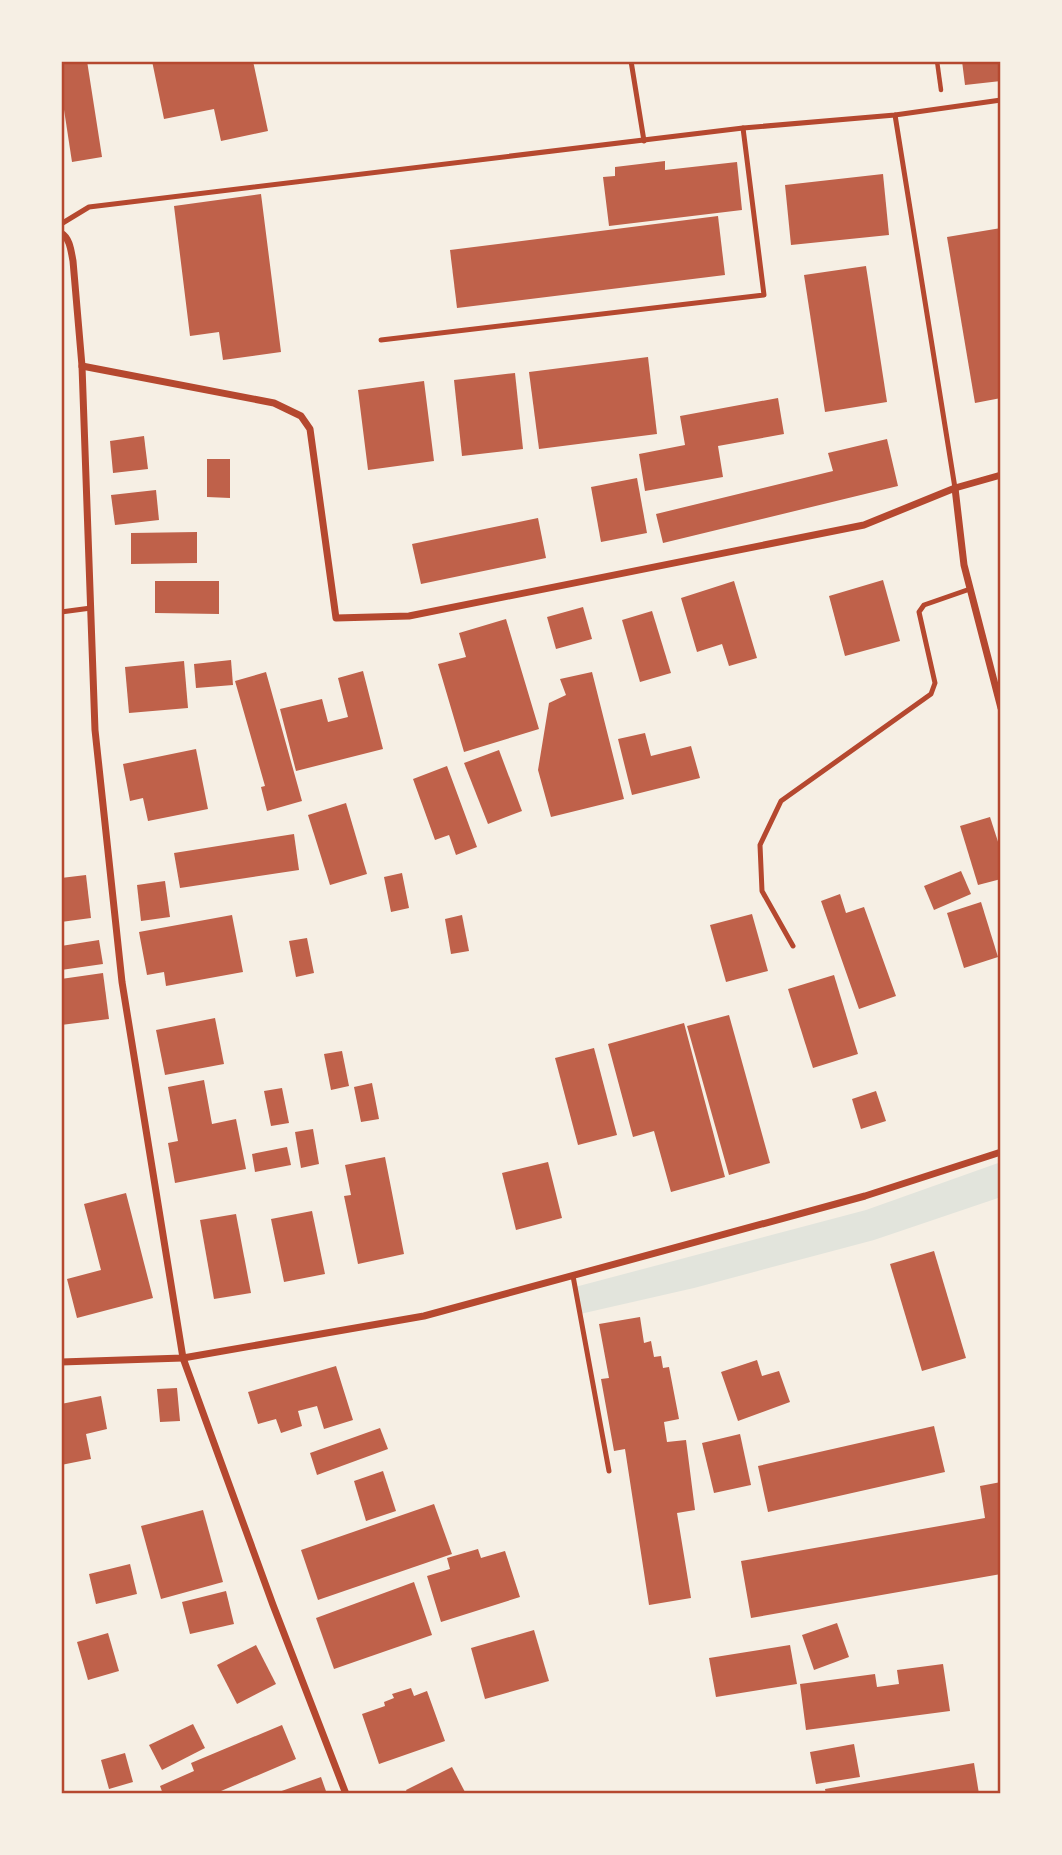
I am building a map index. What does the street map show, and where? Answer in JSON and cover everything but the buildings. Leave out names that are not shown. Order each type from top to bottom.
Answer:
[{"type":"street","points":[[61,233],[65,235],[74,261],[82,366],[95,730],[122,982],[183,1357],[272,1605],[346,1794]]},
{"type":"street","points":[[82,366],[274,403],[300,416],[310,429],[336,618],[409,616],[864,525],[955,488],[1001,475]]},
{"type":"street","points":[[955,488],[964,565],[1001,708]]},
{"type":"street","points":[[61,1362],[183,1357],[424,1316],[865,1196],[1001,1152]]},
{"type":"lane","points":[[631,61],[643,141]]},
{"type":"lane","points":[[61,224],[89,207],[743,128],[895,115],[1001,100]]},
{"type":"lane","points":[[895,115],[955,488]]},
{"type":"lane","points":[[381,340],[764,295],[743,128]]},
{"type":"lane","points":[[793,946],[762,891],[760,845],[780,801],[931,694],[935,683],[919,612],[924,605],[970,589]]},
{"type":"lane","points":[[61,612],[91,608]]},
{"type":"lane","points":[[573,1276],[609,1471]]},
{"type":"path","points":[[937,61],[943,108]]},
{"type":"shaded area","points":[[1001,1162],[1001,1197],[874,1240],[694,1288],[580,1314],[575,1287],[866,1210]]}]
